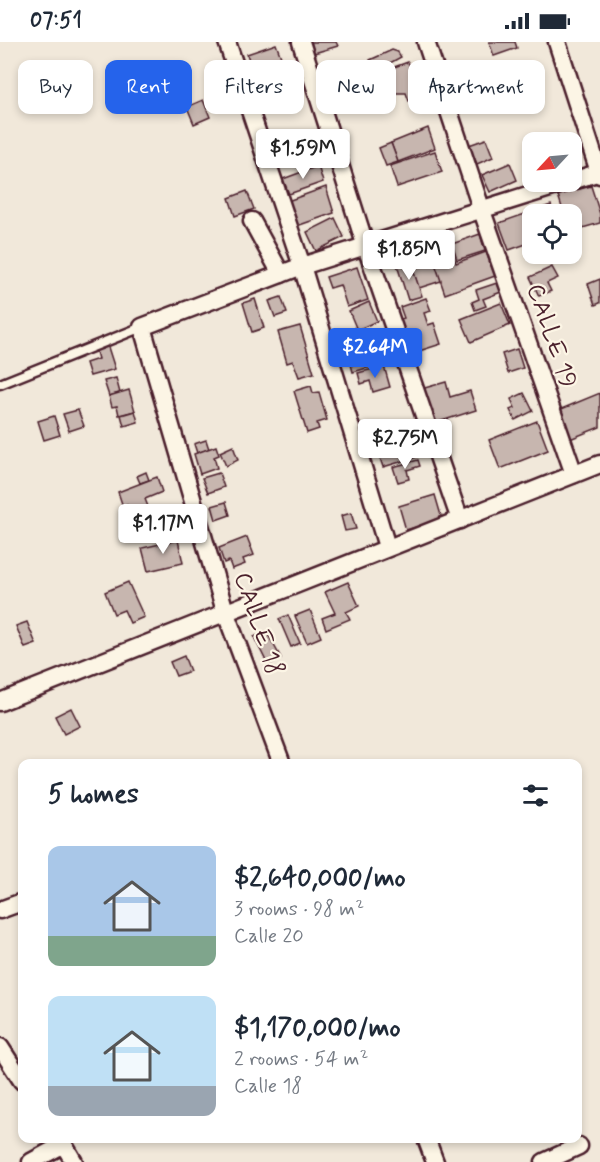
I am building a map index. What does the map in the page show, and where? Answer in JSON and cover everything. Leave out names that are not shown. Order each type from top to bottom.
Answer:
[{"type":"street","points":[[227,42],[302,266],[387,547]]},
{"type":"street","points":[[301,42],[366,247],[460,520]]},
{"type":"street","name":"CALLE 19","points":[[426,42],[574,474]]},
{"type":"street","points":[[557,42],[600,173],[582,178]]},
{"type":"street","points":[[142,327],[302,266],[534,192]]},
{"type":"street","points":[[252,221],[281,274]]},
{"type":"street","name":"CALLE 18","points":[[142,327],[225,611],[280,759]]},
{"type":"street","points":[[0,702],[600,464]]},
{"type":"street","points":[[0,910],[18,903]]},
{"type":"street","points":[[0,1047],[18,1075]]},
{"type":"street","points":[[32,1162],[59,1143]]},
{"type":"street","points":[[63,1143],[74,1162]]},
{"type":"street","points":[[428,1143],[435,1162]]},
{"type":"street","points":[[544,1162],[579,1146]]},
{"type":"lane","points":[[0,384],[142,327]]},
{"type":"building","points":[[311,42],[336,42],[338,46],[314,53]]},
{"type":"building","points":[[489,42],[515,42],[517,48],[494,56]]},
{"type":"building","points":[[276,44],[282,60],[249,60],[247,54]]},
{"type":"building","points":[[392,50],[398,52],[401,57],[396,60],[370,60]]},
{"type":"building","points":[[408,62],[408,98],[406,93],[396,93],[396,66]]},
{"type":"building","points":[[203,100],[204,114],[209,114],[210,117],[194,124],[190,114],[192,114],[192,105]]},
{"type":"building","points":[[428,128],[435,148],[398,162],[391,143]]},
{"type":"building","points":[[486,139],[493,157],[477,164],[469,145]]},
{"type":"building","points":[[391,143],[398,162],[386,166],[379,148]]},
{"type":"building","points":[[435,151],[442,172],[397,187],[390,166]]},
{"type":"building","points":[[510,163],[517,180],[490,192],[482,175]]},
{"type":"building","points":[[318,166],[323,182],[289,194],[283,179]]},
{"type":"building","points":[[591,186],[600,214],[600,223],[582,228],[582,204],[561,204],[558,195],[582,192],[582,188]]},
{"type":"building","points":[[326,187],[334,213],[294,227],[285,202]]},
{"type":"building","points":[[247,191],[254,209],[235,216],[229,198]]},
{"type":"building","points":[[522,215],[522,245],[509,250],[499,223]]},
{"type":"building","points":[[335,218],[344,237],[316,251],[307,232]]},
{"type":"building","points":[[480,234],[485,251],[457,260],[452,244]]},
{"type":"building","points":[[449,244],[456,263],[486,252],[495,276],[445,294],[430,251]]},
{"type":"building","points":[[430,249],[441,281],[419,288],[408,256]]},
{"type":"building","points":[[410,261],[422,296],[408,300],[397,265]]},
{"type":"building","points":[[357,267],[368,300],[347,307],[340,285],[330,288],[326,277]]},
{"type":"building","points":[[552,267],[558,278],[547,283],[551,291],[539,296],[530,277]]},
{"type":"building","points":[[600,279],[600,303],[595,305],[588,284]]},
{"type":"building","points":[[497,283],[501,292],[483,299],[486,306],[475,310],[472,302],[479,299],[476,290]]},
{"type":"building","points":[[281,297],[287,313],[275,317],[269,301]]},
{"type":"building","points":[[426,298],[431,311],[424,313],[428,325],[434,323],[441,344],[416,352],[413,341],[406,343],[398,320],[404,318],[400,307]]},
{"type":"building","points":[[255,299],[264,328],[252,332],[243,303]]},
{"type":"building","points":[[369,302],[377,321],[357,330],[349,311]]},
{"type":"building","points":[[501,303],[510,325],[471,342],[461,319]]},
{"type":"building","points":[[300,326],[314,373],[299,377],[293,361],[287,363],[278,332]]},
{"type":"building","points":[[377,340],[384,363],[353,372],[347,349]]},
{"type":"building","points":[[107,344],[115,369],[90,376],[86,363],[98,359],[95,348]]},
{"type":"building","points":[[517,349],[523,368],[508,373],[502,354]]},
{"type":"building","points":[[384,366],[390,387],[373,392],[370,381],[361,384],[358,373]]},
{"type":"building","points":[[116,378],[120,393],[109,396],[104,381]]},
{"type":"building","points":[[446,382],[450,397],[470,391],[476,410],[432,424],[421,389]]},
{"type":"building","points":[[311,386],[313,393],[319,392],[327,420],[317,423],[319,429],[307,433],[294,391]]},
{"type":"building","points":[[129,390],[135,411],[119,415],[117,406],[112,407],[109,396]]},
{"type":"building","points":[[524,393],[533,411],[515,420],[510,410],[515,408],[511,399]]},
{"type":"building","points":[[600,393],[600,427],[570,439],[559,410]]},
{"type":"building","points":[[78,410],[84,426],[69,431],[63,414]]},
{"type":"building","points":[[135,411],[138,422],[124,426],[121,415]]},
{"type":"building","points":[[54,416],[60,435],[44,440],[38,421]]},
{"type":"building","points":[[406,421],[417,457],[383,467],[375,443],[393,438],[389,426]]},
{"type":"building","points":[[537,421],[548,450],[500,469],[489,440]]},
{"type":"building","points":[[206,440],[209,449],[197,453],[194,444]]},
{"type":"building","points":[[216,446],[219,455],[214,457],[217,468],[200,474],[194,454]]},
{"type":"building","points":[[233,446],[238,460],[226,466],[220,452]]},
{"type":"building","points":[[418,460],[420,466],[407,470],[409,479],[398,482],[393,467]]},
{"type":"building","points":[[146,472],[149,480],[140,483],[137,476]]},
{"type":"building","points":[[219,473],[224,487],[208,493],[202,478]]},
{"type":"building","points":[[157,477],[162,492],[145,499],[149,509],[131,516],[127,505],[123,507],[118,492]]},
{"type":"building","points":[[435,495],[442,519],[406,530],[399,506]]},
{"type":"building","points":[[226,502],[230,515],[216,520],[212,506]]},
{"type":"building","points":[[351,513],[356,529],[345,531],[341,516]]},
{"type":"building","points":[[247,537],[254,555],[243,559],[245,564],[232,569],[229,561],[224,563],[219,548]]},
{"type":"building","points":[[178,540],[183,563],[148,571],[142,548]]},
{"type":"building","points":[[128,582],[144,617],[130,623],[124,610],[114,614],[105,592]]},
{"type":"building","points":[[348,582],[359,606],[346,612],[350,619],[326,629],[322,618],[335,613],[325,592]]},
{"type":"building","points":[[310,610],[321,637],[307,643],[295,616]]},
{"type":"building","points":[[288,615],[300,643],[291,647],[279,619]]},
{"type":"building","points":[[27,622],[36,644],[25,648],[16,626]]},
{"type":"building","points":[[266,631],[281,658],[268,665],[254,637]]},
{"type":"building","points":[[184,656],[190,671],[176,676],[170,662]]},
{"type":"building","points":[[71,708],[80,726],[64,734],[55,716]]}]
